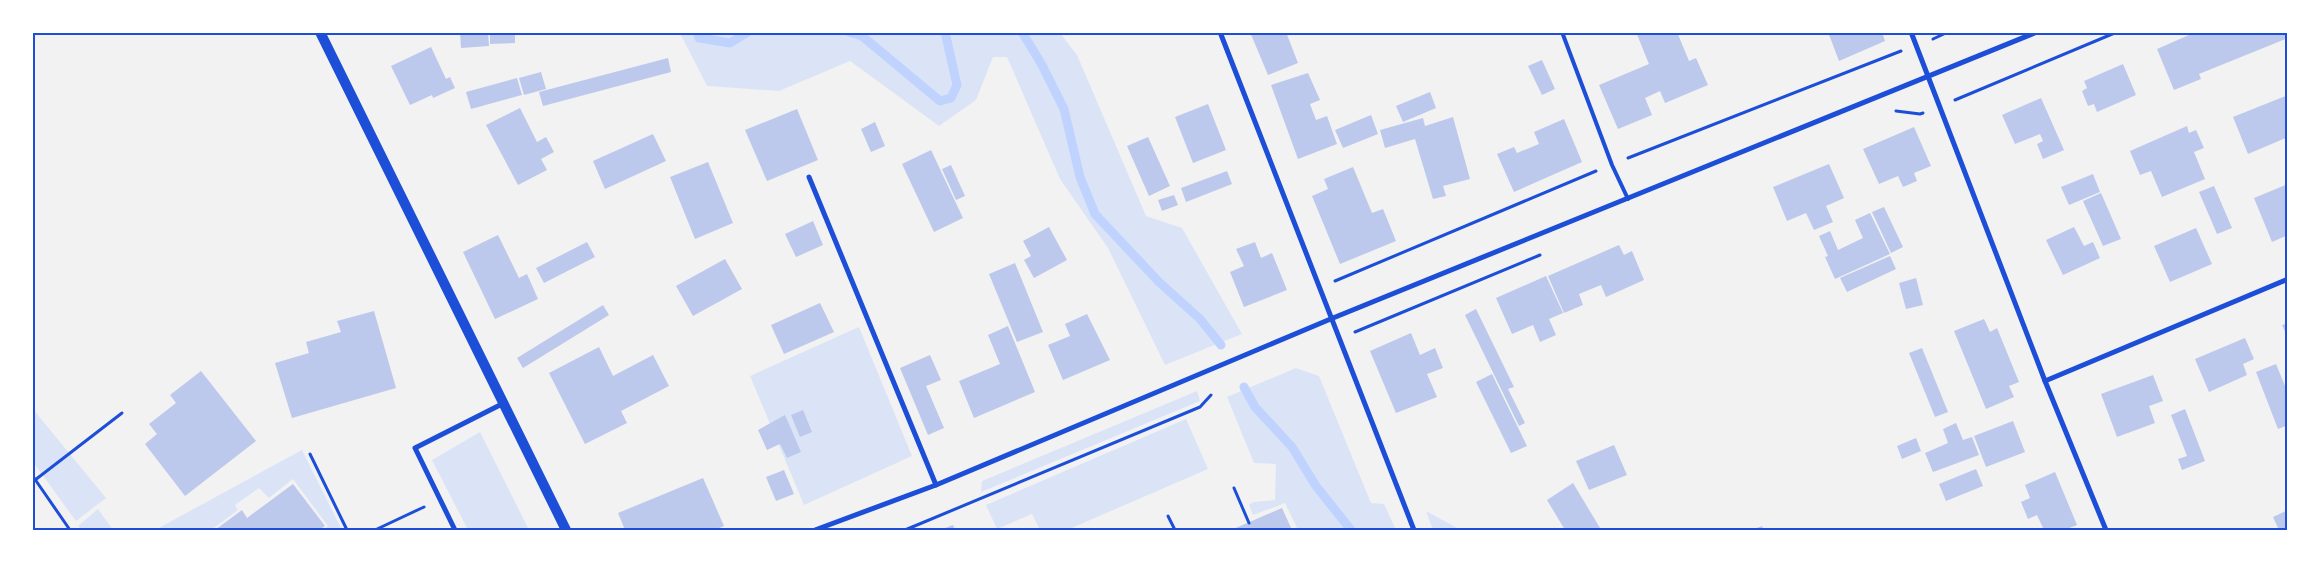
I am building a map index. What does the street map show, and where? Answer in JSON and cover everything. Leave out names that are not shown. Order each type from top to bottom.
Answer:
[{"type":"main road","points":[[320,32],[566,530]]},
{"type":"street","points":[[1220,32],[1414,530]]},
{"type":"street","points":[[1911,32],[2045,381],[2106,530]]},
{"type":"street","points":[[815,530],[936,485],[1333,318],[1928,78],[2037,32]]},
{"type":"street","points":[[809,177],[936,485]]},
{"type":"street","points":[[2045,381],[2288,279]]},
{"type":"street","points":[[455,530],[415,448],[504,403]]},
{"type":"lane","points":[[1562,32],[1612,165],[1628,199]]},
{"type":"path","points":[[1320,287],[1612,165],[1948,32]]},
{"type":"path","points":[[1888,112],[1899,110],[1920,114],[2117,32]]},
{"type":"path","points":[[1340,338],[1541,255]]},
{"type":"path","points":[[905,530],[1200,406],[1211,395]]},
{"type":"path","points":[[35,480],[122,413]]},
{"type":"path","points":[[310,454],[347,530]]},
{"type":"path","points":[[32,475],[70,530]]},
{"type":"path","points":[[1234,488],[1248,523]]},
{"type":"path","points":[[375,530],[440,499]]},
{"type":"path","points":[[1168,516],[1174,530]]},
{"type":"shaded area","points":[[680,33],[1060,33],[1077,55],[1146,216],[1182,228],[1242,334],[1165,365],[1108,248],[1060,179],[1007,57],[993,57],[976,100],[939,126],[850,61],[779,91],[707,86]]},
{"type":"shaded area","points":[[859,327],[912,456],[804,505],[750,376]]},
{"type":"shaded area","points":[[1296,368],[1319,376],[1371,503],[1384,504],[1396,530],[1298,530],[1285,503],[1253,515],[1249,505],[1253,502],[1275,500],[1276,464],[1254,463],[1227,397]]},
{"type":"shaded area","points":[[1197,391],[1200,401],[981,492],[982,481]]},
{"type":"shaded area","points":[[32,408],[106,498],[76,521],[33,462]]},
{"type":"shaded area","points":[[1186,419],[1208,469],[1067,530],[1040,530],[1032,514],[997,529],[986,505]]},
{"type":"shaded area","points":[[480,432],[529,530],[468,530],[432,460]]},
{"type":"shaded area","points":[[302,450],[342,530],[323,530],[328,526],[293,479],[269,498],[259,488],[235,505],[238,510],[211,530],[155,530]]},
{"type":"shaded area","points":[[98,509],[113,530],[82,530],[78,526]]},
{"type":"shaded area","points":[[1426,511],[1461,530],[1433,530]]},
{"type":"building","points":[[460,32],[488,32],[489,46],[461,48]]},
{"type":"building","points":[[490,32],[515,32],[515,43],[490,44]]},
{"type":"building","points":[[1250,32],[1286,32],[1298,63],[1268,75]]},
{"type":"building","points":[[1636,32],[1677,32],[1689,61],[1696,58],[1708,85],[1665,103],[1660,91],[1645,98],[1652,115],[1618,129],[1599,85],[1649,64]]},
{"type":"building","points":[[1828,32],[1882,32],[1885,41],[1839,61]]},
{"type":"building","points":[[2196,32],[2288,32],[2288,38],[2199,74],[2201,79],[2174,90],[2157,49]]},
{"type":"building","points":[[431,47],[446,79],[450,77],[455,88],[433,98],[432,95],[410,105],[391,66]]},
{"type":"building","points":[[668,58],[671,72],[543,106],[539,92]]},
{"type":"building","points":[[1542,60],[1555,89],[1542,95],[1528,66]]},
{"type":"building","points":[[2123,64],[2136,95],[2097,112],[2094,104],[2088,106],[2082,91],[2087,88],[2084,81]]},
{"type":"building","points":[[541,72],[546,89],[524,95],[519,78]]},
{"type":"building","points":[[1308,73],[1320,100],[1310,104],[1316,120],[1327,116],[1337,144],[1298,159],[1271,85]]},
{"type":"building","points":[[517,78],[522,95],[471,109],[466,92]]},
{"type":"building","points":[[1430,92],[1436,108],[1403,122],[1396,106]]},
{"type":"building","points":[[2288,95],[2288,137],[2248,154],[2233,117]]},
{"type":"building","points":[[2041,98],[2064,150],[2043,159],[2037,144],[2043,141],[2040,134],[2015,144],[2002,115]]},
{"type":"building","points":[[1208,104],[1226,150],[1193,163],[1175,117]]},
{"type":"building","points":[[520,108],[537,142],[546,137],[554,152],[541,159],[547,170],[518,185],[486,125]]},
{"type":"building","points":[[797,109],[818,160],[767,181],[745,130]]},
{"type":"building","points":[[1371,115],[1378,134],[1343,148],[1335,130]]},
{"type":"building","points":[[1453,117],[1470,179],[1443,186],[1446,196],[1433,199],[1415,139],[1385,148],[1380,130],[1423,118],[1425,126]]},
{"type":"building","points":[[1564,119],[1582,162],[1514,192],[1497,154],[1514,147],[1517,153],[1539,144],[1534,132]]},
{"type":"building","points":[[875,122],[885,146],[871,152],[861,129]]},
{"type":"building","points":[[2187,126],[2189,133],[2196,130],[2204,148],[2194,152],[2205,179],[2162,197],[2151,171],[2140,175],[2130,151]]},
{"type":"building","points":[[1914,127],[1931,166],[1914,173],[1917,181],[1903,187],[1898,176],[1879,184],[1863,149]]},
{"type":"building","points":[[653,134],[666,161],[605,189],[593,161]]},
{"type":"building","points":[[1148,137],[1170,186],[1149,196],[1127,146]]},
{"type":"building","points":[[931,150],[963,218],[934,232],[902,164]]},
{"type":"building","points":[[708,162],[733,223],[695,239],[670,177]]},
{"type":"building","points":[[1829,164],[1844,198],[1826,206],[1833,222],[1814,230],[1806,213],[1787,221],[1773,187]]},
{"type":"building","points":[[951,165],[965,196],[956,200],[942,169]]},
{"type":"building","points":[[1353,167],[1372,213],[1383,209],[1396,241],[1340,264],[1312,196],[1328,189],[1324,179]]},
{"type":"building","points":[[1227,171],[1232,184],[1186,202],[1181,188]]},
{"type":"building","points":[[2093,174],[2100,192],[2069,205],[2061,187]]},
{"type":"building","points":[[2288,184],[2288,235],[2272,242],[2254,198]]},
{"type":"building","points":[[2214,186],[2232,228],[2217,234],[2199,192]]},
{"type":"building","points":[[2101,193],[2121,239],[2103,246],[2083,201]]},
{"type":"building","points":[[1174,195],[1178,205],[1162,211],[1158,200]]},
{"type":"building","points":[[1884,207],[1903,247],[1891,253],[1872,212]]},
{"type":"building","points":[[1870,213],[1890,254],[1835,279],[1825,257],[1828,256],[1819,236],[1830,231],[1838,250],[1863,238],[1855,220]]},
{"type":"building","points":[[813,221],[823,245],[796,257],[785,234]]},
{"type":"building","points":[[1049,227],[1067,260],[1034,278],[1024,260],[1031,256],[1023,241]]},
{"type":"building","points":[[2074,227],[2084,246],[2093,242],[2100,258],[2063,275],[2046,240]]},
{"type":"building","points":[[2196,228],[2212,264],[2170,282],[2154,246]]},
{"type":"building","points":[[498,235],[519,278],[527,274],[538,299],[495,319],[463,252]]},
{"type":"building","points":[[587,242],[595,257],[544,283],[536,268]]},
{"type":"building","points":[[1255,242],[1261,258],[1272,253],[1287,290],[1244,307],[1230,272],[1244,266],[1236,249]]},
{"type":"building","points":[[1619,245],[1624,255],[1632,251],[1644,280],[1606,297],[1601,285],[1579,294],[1583,305],[1564,313],[1548,276]]},
{"type":"building","points":[[1890,256],[1896,269],[1847,292],[1840,278]]},
{"type":"building","points":[[725,259],[742,289],[693,316],[676,286]]},
{"type":"building","points":[[1015,263],[1043,332],[1017,342],[989,274]]},
{"type":"building","points":[[1546,276],[1563,313],[1549,319],[1556,335],[1540,342],[1533,325],[1512,334],[1496,298]]},
{"type":"building","points":[[1916,278],[1923,305],[1906,309],[1899,283]]},
{"type":"building","points":[[820,303],[834,332],[784,354],[771,325]]},
{"type":"building","points":[[603,305],[609,315],[523,368],[517,358]]},
{"type":"building","points":[[1476,309],[1514,387],[1508,389],[1525,423],[1519,426],[1465,315]]},
{"type":"building","points":[[374,311],[396,388],[292,418],[275,363],[309,353],[306,342],[341,332],[337,321]]},
{"type":"building","points":[[1087,314],[1110,360],[1063,380],[1048,345],[1070,336],[1065,324]]},
{"type":"building","points":[[1984,319],[1990,332],[1997,328],[2019,382],[2009,386],[2014,397],[1986,409],[1954,331]]},
{"type":"building","points":[[2288,323],[2288,338],[2282,325]]},
{"type":"building","points":[[1008,326],[1035,392],[974,418],[959,381],[1000,364],[988,335]]},
{"type":"building","points":[[1411,333],[1420,355],[1435,348],[1443,368],[1427,374],[1437,397],[1396,413],[1370,351]]},
{"type":"building","points":[[2245,338],[2254,359],[2243,364],[2247,375],[2209,392],[2195,359]]},
{"type":"building","points":[[599,347],[613,376],[653,355],[669,386],[621,411],[627,423],[585,444],[549,373]]},
{"type":"building","points":[[1922,348],[1948,412],[1935,417],[1909,353]]},
{"type":"building","points":[[930,355],[941,380],[926,386],[944,428],[928,435],[900,368]]},
{"type":"building","points":[[2276,364],[2288,393],[2288,425],[2278,429],[2256,372]]},
{"type":"building","points":[[201,371],[256,441],[185,496],[145,444],[157,434],[149,424],[176,403],[170,395]]},
{"type":"building","points":[[1492,374],[1527,446],[1511,453],[1476,382]]},
{"type":"building","points":[[2153,375],[2163,401],[2149,406],[2155,423],[2117,437],[2101,394]]},
{"type":"building","points":[[2185,409],[2205,461],[2182,470],[2178,459],[2187,456],[2171,415]]},
{"type":"building","points":[[803,410],[812,432],[800,437],[791,415]]},
{"type":"building","points":[[785,415],[801,452],[787,458],[780,444],[767,450],[758,430]]},
{"type":"building","points":[[2013,421],[2025,452],[1986,467],[1974,436]]},
{"type":"building","points":[[1956,423],[1963,440],[1972,437],[1979,455],[1933,472],[1925,453],[1948,443],[1943,429]]},
{"type":"building","points":[[1916,438],[1921,451],[1902,459],[1897,446]]},
{"type":"building","points":[[1614,445],[1627,475],[1589,490],[1576,461]]},
{"type":"building","points":[[1976,469],[1983,486],[1946,501],[1939,484]]},
{"type":"building","points":[[784,470],[794,494],[776,501],[766,477]]},
{"type":"building","points":[[2055,472],[2077,525],[2064,530],[2044,530],[2037,515],[2028,519],[2021,502],[2030,498],[2025,485]]},
{"type":"building","points":[[703,478],[724,526],[714,530],[625,530],[618,513]]},
{"type":"building","points":[[1573,483],[1600,528],[1595,530],[1565,530],[1547,500]]},
{"type":"building","points":[[293,484],[325,526],[319,530],[215,530],[242,510],[247,518]]},
{"type":"building","points":[[1282,508],[1292,530],[1231,530]]},
{"type":"building","points":[[2288,510],[2288,530],[2279,530],[2273,517]]},
{"type":"building","points":[[953,525],[955,530],[940,530]]},
{"type":"building","points":[[1762,526],[1764,530],[1751,530]]},
{"type":"waterway","points":[[697,32],[699,38],[730,43],[748,32]]},
{"type":"waterway","points":[[849,32],[862,36],[940,101],[951,98],[957,85],[945,32]]},
{"type":"waterway","points":[[1022,32],[1042,65],[1064,109],[1080,177],[1095,214],[1159,282],[1200,319],[1221,345]]},
{"type":"waterway","points":[[1244,387],[1255,407],[1292,447],[1316,486],[1351,530]]}]
